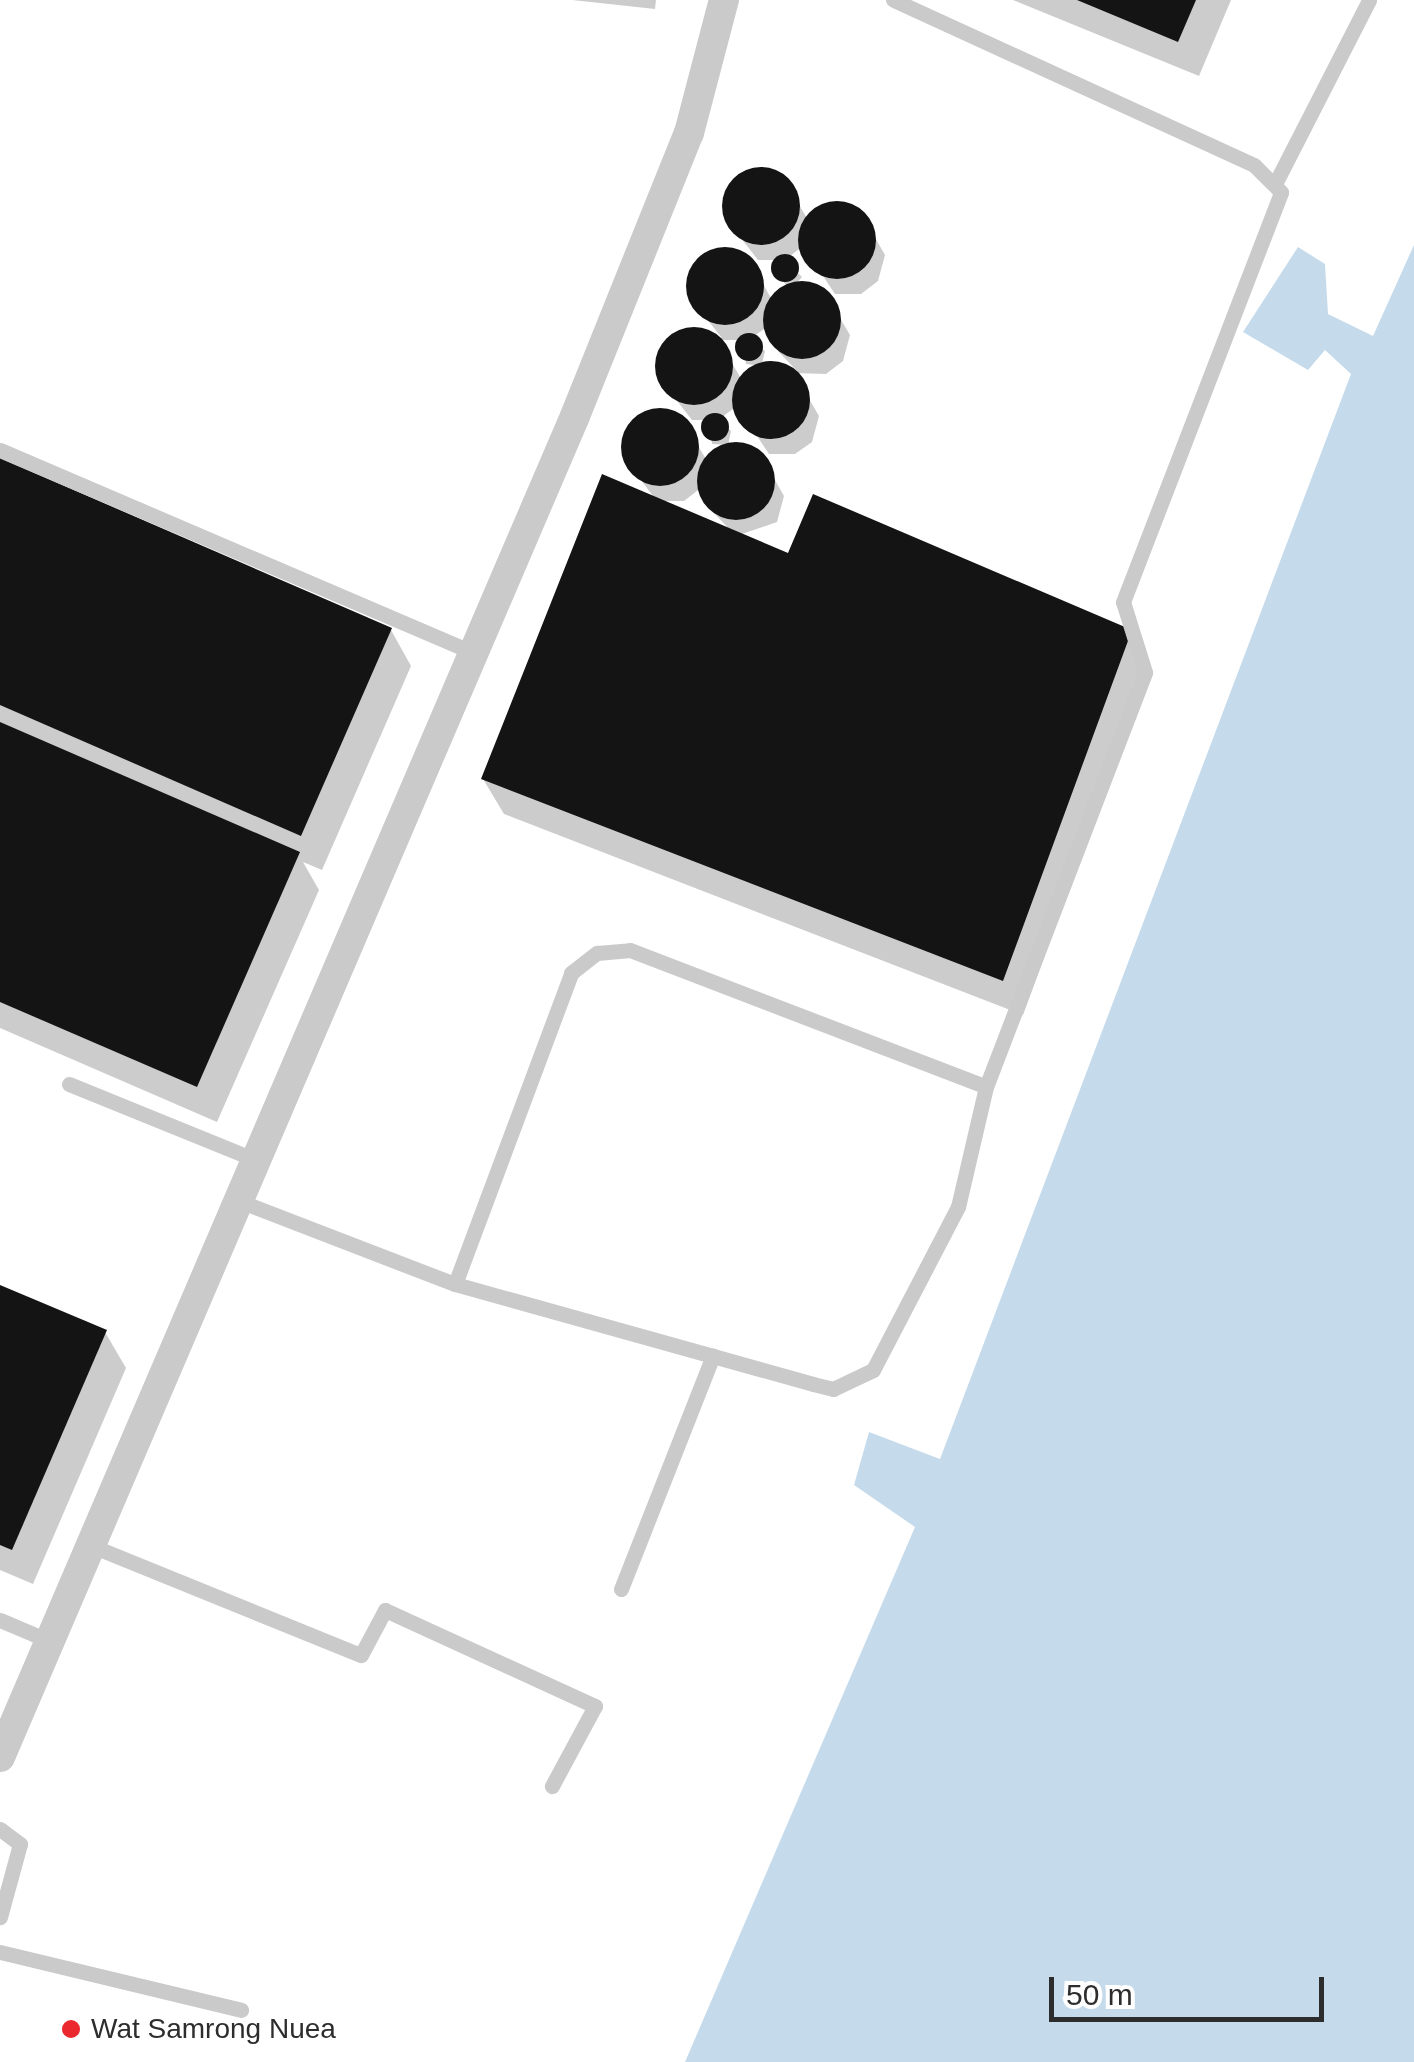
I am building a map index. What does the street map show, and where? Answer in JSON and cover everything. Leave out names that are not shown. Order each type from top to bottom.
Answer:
[{"type":"street","points":[[0,1757],[260,1161],[688,133],[724,0]]},
{"type":"lane","points":[[894,0],[1276,180]]},
{"type":"lane","points":[[242,1202],[455,1284],[833,1389],[873,1370],[958,1207],[986,1087],[1145,672],[1124,602],[1280,204],[1276,180],[1369,0]]},
{"type":"lane","points":[[0,450],[472,652]]},
{"type":"lane","points":[[455,1284],[571,973],[597,953],[630,950],[986,1087]]},
{"type":"lane","points":[[68,1084],[260,1161]]},
{"type":"lane","points":[[621,1589],[712,1356]]},
{"type":"lane","points":[[92,1546],[361,1655],[385,1610],[595,1706],[552,1786]]},
{"type":"lane","points":[[0,1620],[52,1642]]},
{"type":"lane","points":[[0,1829],[20,1844],[0,1918]]},
{"type":"lane","points":[[0,1952],[241,2010]]},
{"type":"water","points":[[1414,245],[1414,2062],[685,2062],[915,1527],[854,1485],[869,1432],[940,1459],[1351,374],[1325,350],[1308,370],[1243,332],[1298,247],[1325,264],[1328,314],[1373,336]]},
{"type":"building","points":[[1077,0],[1196,0],[1178,42]]},
{"type":"building","points":[[761,167],[776,170],[788,179],[797,191],[797,221],[788,233],[776,242],[761,245],[746,242],[734,233],[725,221],[722,206],[725,191],[734,179],[746,170]]},
{"type":"building","points":[[837,201],[852,204],[864,213],[873,225],[873,255],[864,267],[852,276],[837,279],[822,276],[810,267],[801,255],[798,240],[801,225],[810,213],[822,204]]},
{"type":"building","points":[[725,247],[740,250],[752,259],[761,271],[761,301],[752,313],[740,322],[725,325],[710,322],[698,313],[689,301],[686,286],[689,271],[698,259],[710,250]]},
{"type":"building","points":[[785,254],[795,258],[799,268],[795,278],[785,282],[775,278],[771,268],[775,258]]},
{"type":"building","points":[[802,281],[817,284],[829,293],[838,305],[838,335],[829,347],[817,356],[802,359],[787,356],[775,347],[766,335],[763,320],[766,305],[775,293],[787,284]]},
{"type":"building","points":[[694,327],[709,330],[721,339],[730,351],[730,381],[721,393],[709,402],[694,405],[679,402],[667,393],[658,381],[655,366],[658,351],[667,339],[679,330]]},
{"type":"building","points":[[749,333],[759,337],[763,347],[759,357],[749,361],[739,357],[735,347],[739,337]]},
{"type":"building","points":[[771,361],[786,364],[798,373],[807,385],[807,415],[798,427],[786,436],[771,439],[756,436],[744,427],[735,415],[732,400],[735,385],[744,373],[756,364]]},
{"type":"building","points":[[660,408],[675,411],[687,420],[696,432],[696,462],[687,474],[675,483],[660,486],[645,483],[633,474],[624,462],[621,447],[624,432],[633,420],[645,411]]},
{"type":"building","points":[[715,413],[725,417],[729,427],[725,437],[715,441],[705,437],[701,427],[705,417]]},
{"type":"building","points":[[736,442],[751,445],[763,454],[772,466],[772,496],[763,508],[751,517],[736,520],[721,517],[709,508],[700,496],[697,481],[700,466],[709,454],[721,445]]},
{"type":"building","points":[[0,458],[392,628],[301,836],[0,705]]},
{"type":"building","points":[[602,474],[788,553],[813,494],[1132,630],[1003,981],[481,779]]},
{"type":"building","points":[[0,722],[300,852],[197,1087],[0,1002]]},
{"type":"building","points":[[0,1285],[107,1330],[12,1550],[0,1545]]},
{"type":"place","name":"Wat Samrong Nuea","points":[[71,2029]]}]
